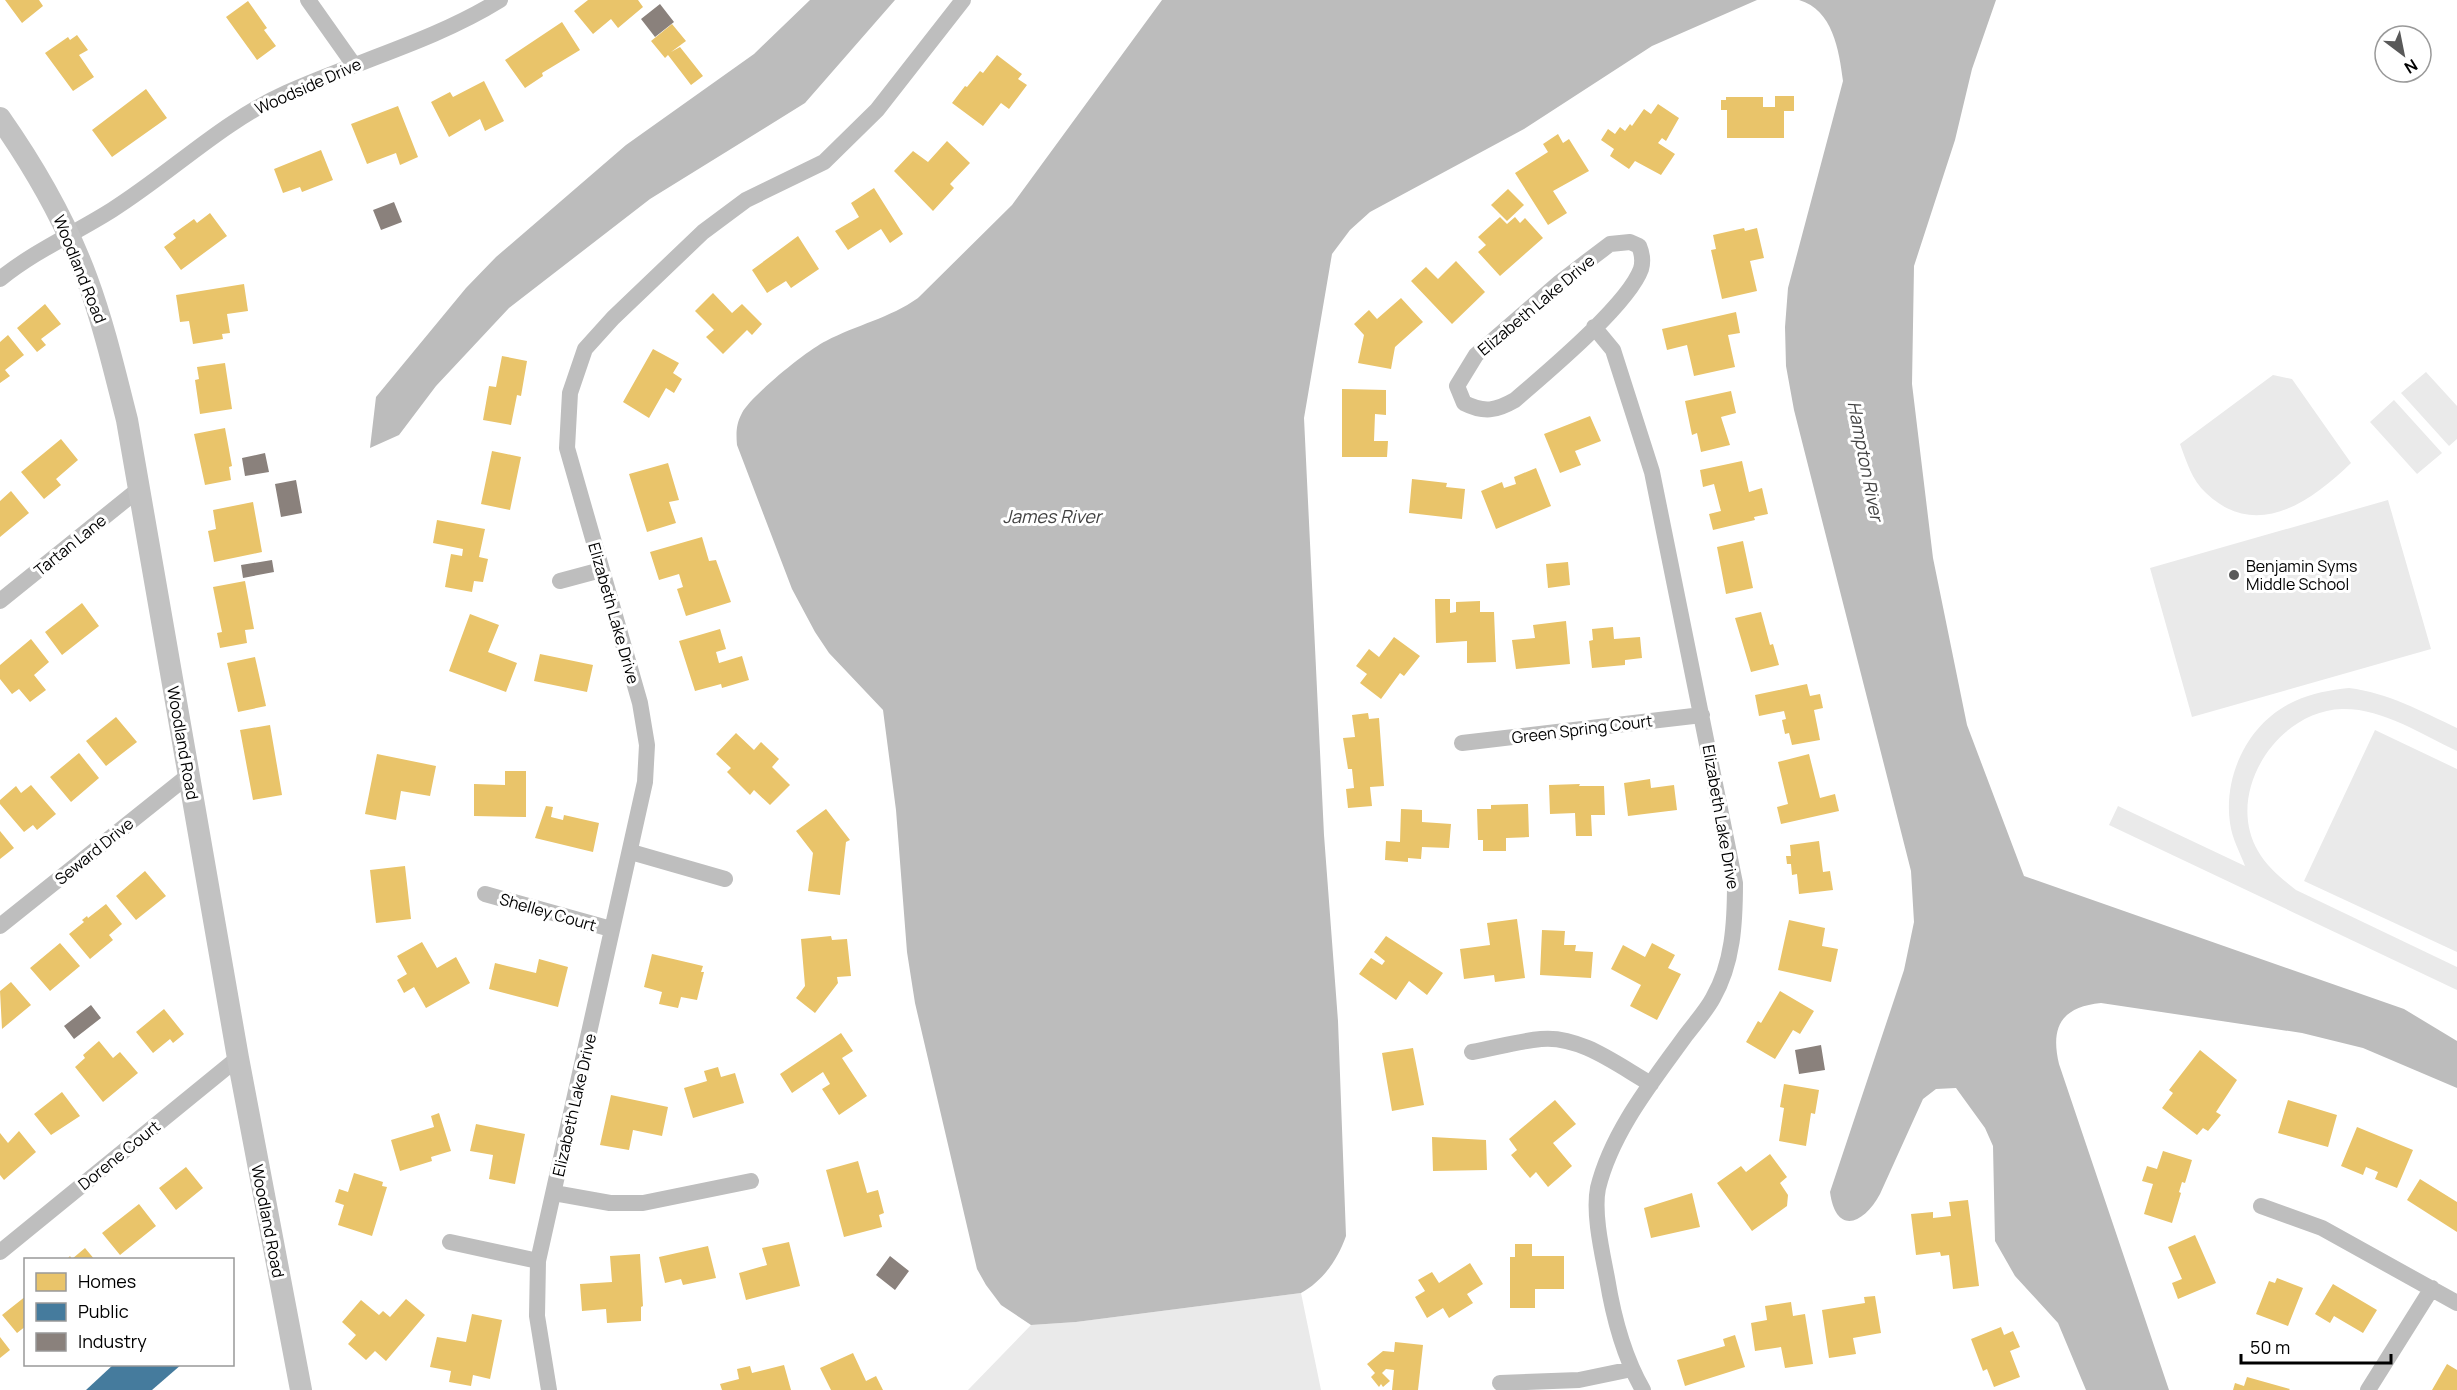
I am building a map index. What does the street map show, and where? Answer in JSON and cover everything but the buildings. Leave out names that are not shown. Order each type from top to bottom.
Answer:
[{"type":"main road","name":"Woodland Road","points":[[0,118],[33,168],[69,235],[103,325],[127,420],[238,1058],[301,1390]]},
{"type":"street","points":[[308,0],[354,65]]},
{"type":"street","name":"Woodside Drive","points":[[0,279],[29,256],[114,209],[255,109],[445,28],[500,0]]},
{"type":"street","name":"Elizabeth Lake Drive","points":[[549,1390],[537,1316],[538,1261],[611,929],[631,852],[645,782],[647,745],[640,704],[567,448],[570,393],[585,349],[613,318],[703,232],[746,200],[824,162],[877,110],[963,0]]},
{"type":"street","name":"Elizabeth Lake Drive","points":[[1630,243],[1639,246],[1641,267],[1634,281],[1594,327],[1515,400],[1498,410],[1479,410],[1464,403],[1457,386],[1476,355],[1560,282],[1610,244],[1630,243]]},
{"type":"street","name":"Elizabeth Lake Drive","points":[[1594,327],[1613,350],[1652,472],[1735,883],[1735,924],[1728,962],[1713,998],[1651,1084],[1615,1142],[1598,1189],[1599,1235],[1611,1301],[1632,1369],[1643,1390]]},
{"type":"street","name":"Tartan Lane","points":[[0,602],[139,489]]},
{"type":"street","points":[[560,581],[601,570]]},
{"type":"street","name":"Green Spring Court","points":[[1462,743],[1702,715]]},
{"type":"street","name":"Seward Drive","points":[[0,926],[189,775]]},
{"type":"street","points":[[631,852],[725,879]]},
{"type":"street","name":"Shelley Court","points":[[485,894],[611,929]]},
{"type":"street","points":[[1472,1052],[1543,1038],[1571,1042],[1651,1084]]},
{"type":"street","name":"Dorene Court","points":[[0,1252],[238,1058]]},
{"type":"street","points":[[554,1193],[609,1203],[643,1203],[751,1181]]},
{"type":"street","points":[[2261,1206],[2322,1227],[2457,1303]]},
{"type":"street","points":[[450,1242],[538,1261]]},
{"type":"street","points":[[2368,1390],[2432,1288]]},
{"type":"street","points":[[1500,1383],[1579,1380],[1632,1369]]},
{"type":"shaded area","points":[[2426,372],[2457,406],[2457,439],[2449,446],[2401,393]]},
{"type":"shaded area","points":[[2273,375],[2292,379],[2351,463],[2301,502],[2282,511],[2263,515],[2244,514],[2225,507],[2201,488],[2190,470],[2180,444]]},
{"type":"shaded area","points":[[2394,400],[2442,453],[2417,474],[2370,422]]},
{"type":"shaded area","points":[[2388,500],[2431,649],[2192,717],[2150,568]]},
{"type":"shaded area","points":[[2349,688],[2391,698],[2457,728],[2457,751],[2401,723],[2372,713],[2342,709],[2318,713],[2297,724],[2278,740],[2263,759],[2252,781],[2248,805],[2249,828],[2258,851],[2266,862],[2296,890],[2457,967],[2457,990],[2109,825],[2118,806],[2245,866],[2232,834],[2229,805],[2235,769],[2252,736],[2264,722],[2295,701],[2328,691]]},
{"type":"shaded area","points":[[2375,730],[2457,769],[2457,952],[2304,881]]},
{"type":"shaded area","points":[[1301,1293],[1321,1390],[968,1390],[1031,1325],[1076,1322]]},
{"type":"water","points":[[810,0],[895,0],[805,103],[650,199],[509,308],[436,386],[399,435],[370,448],[376,397],[466,288],[496,257],[626,145],[754,54]]},
{"type":"water","name":"James River","points":[[1162,0],[1757,0],[1652,46],[1524,129],[1370,212],[1350,230],[1332,254],[1304,418],[1324,835],[1338,1021],[1346,1236],[1329,1269],[1301,1293],[1076,1322],[1031,1325],[1001,1305],[977,1269],[915,1003],[907,952],[896,810],[883,710],[829,653],[792,589],[737,445],[737,429],[740,417],[747,405],[793,363],[826,341],[896,311],[918,298],[1012,205]]},
{"type":"water","name":"Hampton River","points":[[1799,0],[1996,0],[1972,69],[1955,140],[1914,266],[1912,384],[1933,558],[1967,725],[2024,876],[2404,1009],[2457,1041],[2457,1088],[2363,1048],[2302,1033],[2101,1003],[2077,1009],[2062,1021],[2056,1039],[2059,1064],[2169,1390],[2086,1390],[2058,1323],[2015,1276],[1995,1241],[1993,1146],[1985,1128],[1956,1088],[1936,1089],[1923,1099],[1880,1194],[1866,1213],[1851,1221],[1844,1220],[1833,1206],[1830,1192],[1904,970],[1914,922],[1911,871],[1794,410],[1786,366],[1785,327],[1788,288],[1843,81],[1836,44],[1827,22],[1810,5]]},
{"type":"place","name":"Benjamin Syms Middle School","points":[[2234,575]]}]
